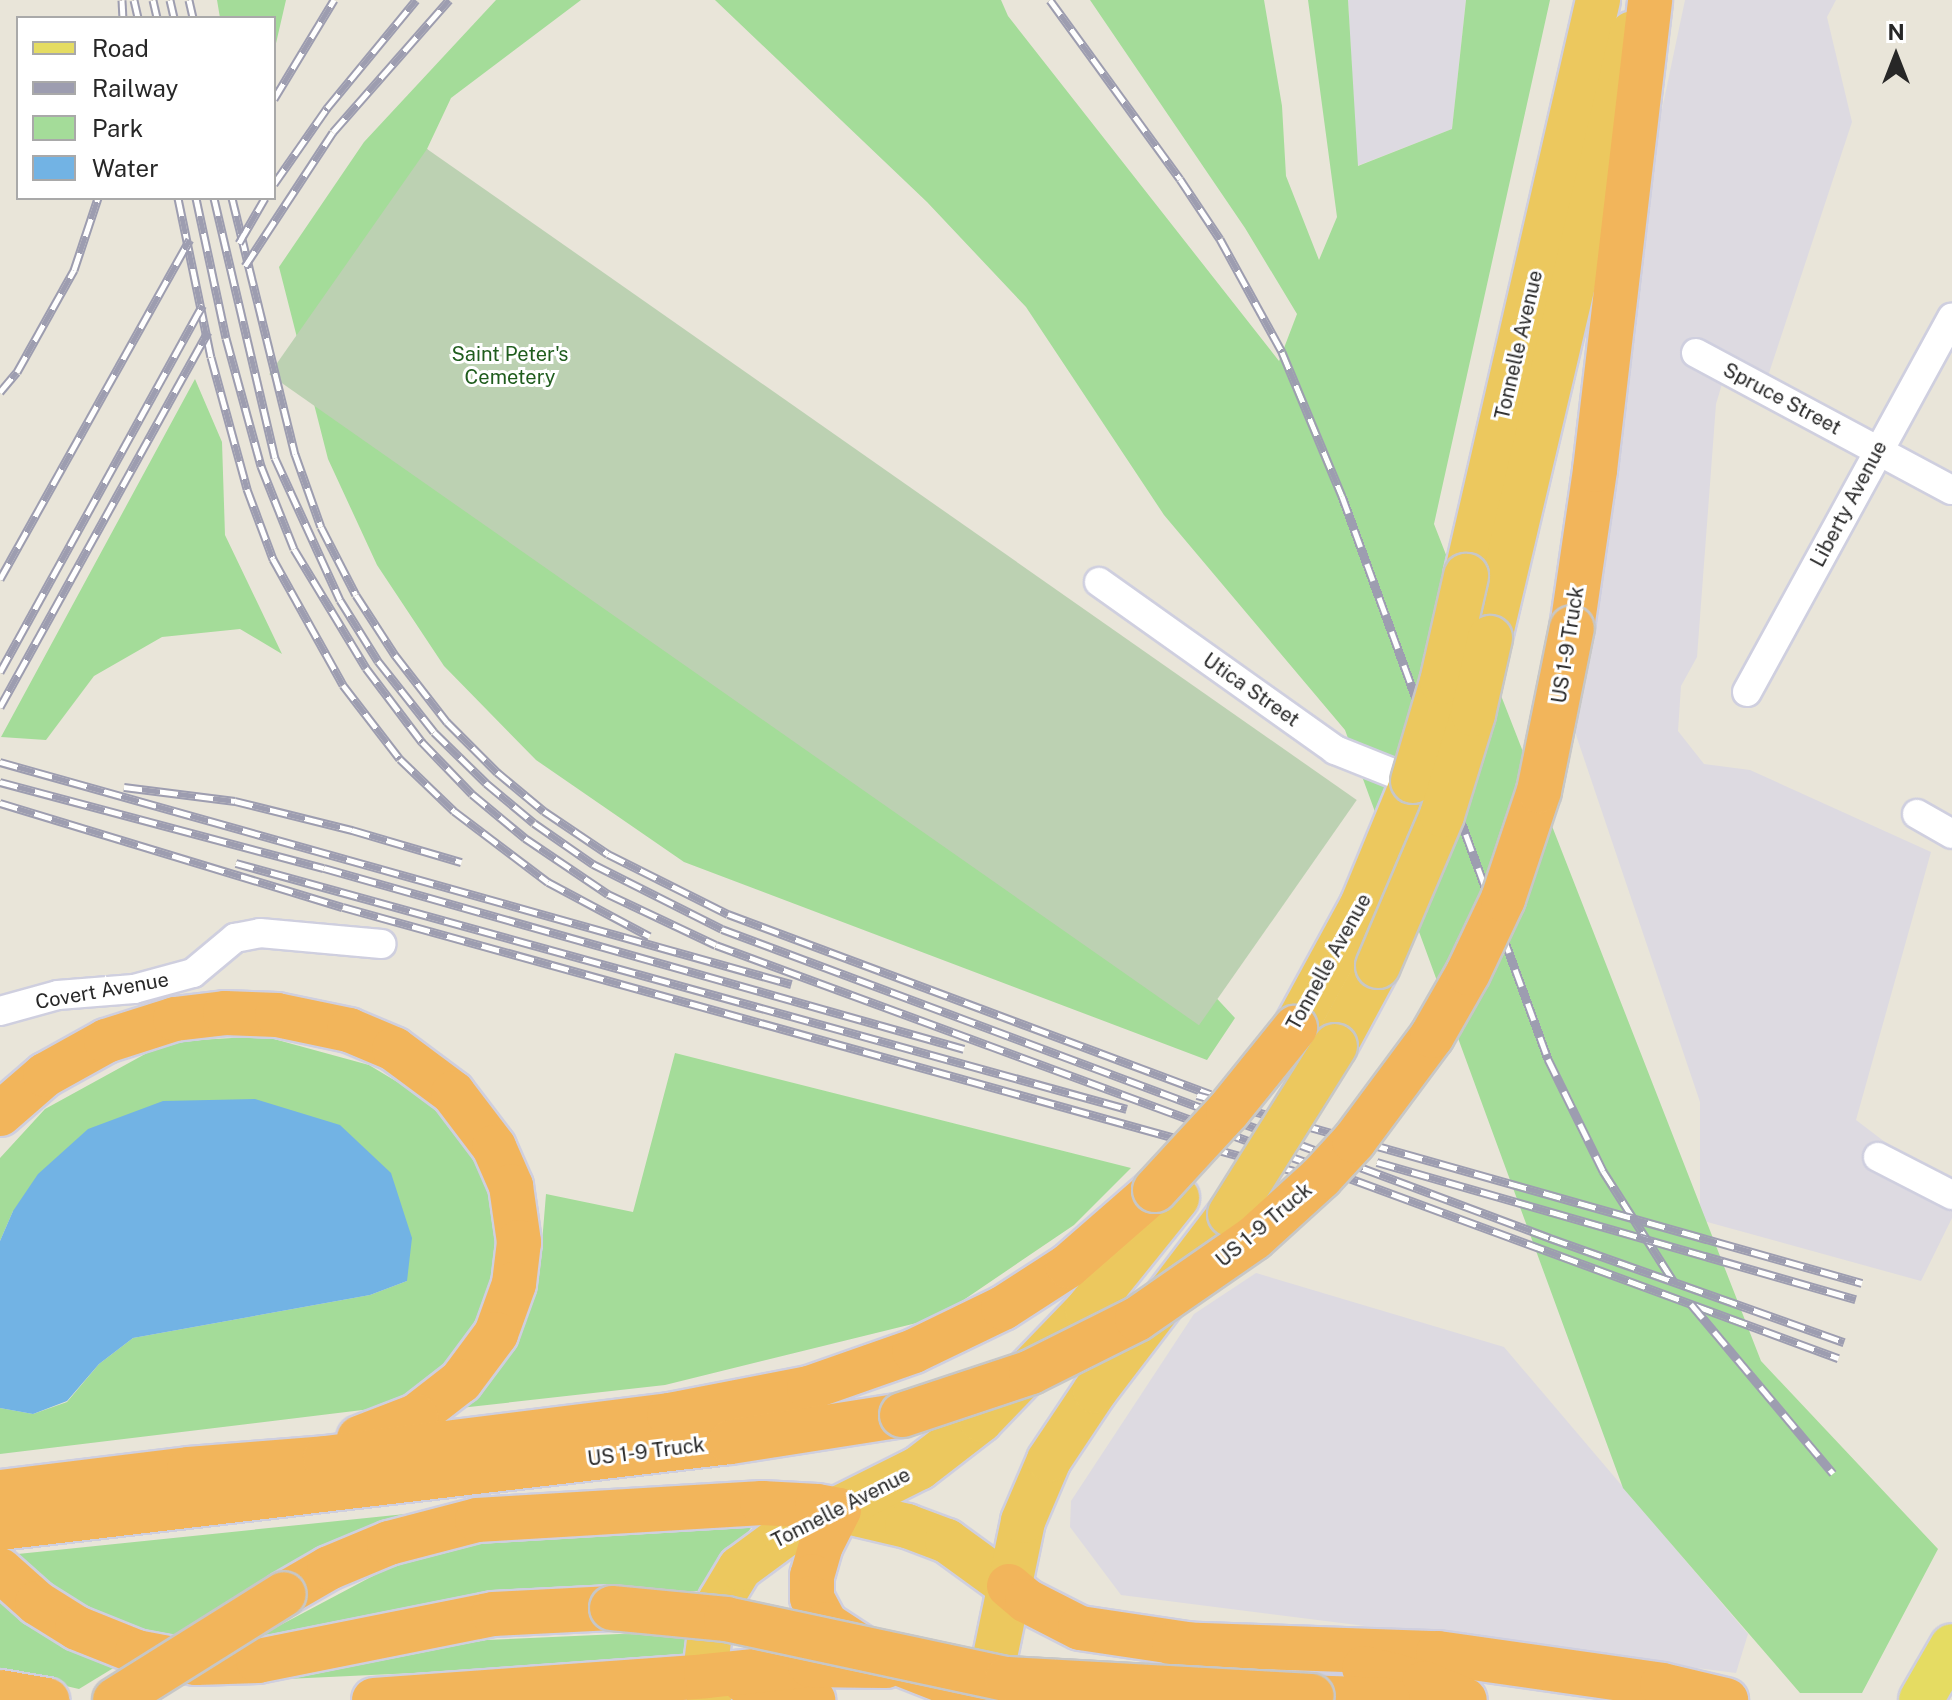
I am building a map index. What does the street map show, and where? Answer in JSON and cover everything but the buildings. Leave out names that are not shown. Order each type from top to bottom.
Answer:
[{"type":"highway","name":"Tonnelle Avenue","points":[[708,1688],[708,1640],[715,1613],[740,1568],[778,1539],[919,1468],[981,1420],[1087,1310],[1166,1194],[1295,1028],[1348,932],[1383,857],[1413,781],[1442,682],[1598,0]]},
{"type":"highway","name":"Tonnelle Avenue","points":[[988,1699],[1009,1586],[1030,1499],[1057,1445],[1230,1214],[1335,1046],[1378,966],[1442,815],[1464,747],[1640,0]]},
{"type":"highway","name":"US 1-9 Truck","points":[[0,1492],[192,1488],[848,1426],[902,1415],[976,1393],[1053,1363],[1095,1342],[1217,1266],[1321,1177],[1386,1102],[1413,1065],[1485,939],[1531,822],[1556,722],[1595,470],[1650,0]]},
{"type":"highway","points":[[0,1114],[26,1089],[64,1062],[128,1032],[200,1015],[264,1014],[325,1023],[394,1049],[453,1093],[494,1147],[516,1206],[518,1262],[510,1299],[496,1334],[461,1381],[416,1416],[378,1432],[192,1488]]},
{"type":"highway","points":[[192,1488],[325,1458],[669,1415],[755,1400],[837,1380],[914,1351],[1024,1296],[1166,1194]]},
{"type":"highway","name":"US 1-9 Truck","points":[[0,1528],[192,1488]]},
{"type":"highway","points":[[115,1700],[329,1568],[389,1543],[487,1519],[762,1503],[839,1510],[907,1526],[947,1541],[1045,1611],[1080,1628],[1174,1644],[1347,1663],[1424,1683],[1465,1700]]},
{"type":"highway","points":[[839,1510],[814,1565],[812,1587],[815,1607],[826,1624],[845,1639],[919,1673],[988,1699]]},
{"type":"highway","points":[[0,1570],[37,1603],[77,1628],[137,1652],[196,1663],[258,1661],[493,1614],[612,1608],[726,1619],[1007,1679],[1388,1700]]},
{"type":"highway","points":[[1174,1644],[1404,1650],[1662,1685],[1726,1700]]},
{"type":"highway","points":[[708,1688],[851,1664],[919,1673]]},
{"type":"highway","points":[[374,1700],[759,1684],[813,1700]]},
{"type":"highway","points":[[0,1692],[47,1700]]},
{"type":"highway","points":[[1037,1700],[1312,1696]]},
{"type":"main road","points":[[1921,1700],[1952,1646]]},
{"type":"street","name":"Liberty Avenue","points":[[1747,692],[1952,317]]},
{"type":"street","name":"Spruce Street","points":[[1696,353],[1952,490]]},
{"type":"street","name":"Utica Street","points":[[1099,582],[1335,750],[1413,781]]},
{"type":"street","points":[[1917,814],[1952,834]]},
{"type":"street","name":"Covert Avenue","points":[[0,1011],[58,995],[134,989],[193,973],[235,938],[260,933],[382,944]]},
{"type":"street","points":[[1878,1157],[1952,1195]]},
{"type":"shaded area","points":[[1348,0],[1466,0],[1452,129],[1357,166]]},
{"type":"shaded area","points":[[1685,0],[1836,0],[1827,17],[1852,122],[1766,382],[1728,364],[1716,404],[1697,657],[1681,686],[1678,731],[1704,764],[1750,770],[1931,852],[1856,1120],[1952,1193],[1952,1218],[1921,1281],[1700,1220],[1700,1102],[1548,652]]},
{"type":"shaded area","points":[[1256,1273],[1504,1347],[1748,1634],[1736,1673],[1121,1595],[1070,1527],[1071,1501],[1194,1314]]},
{"type":"green space","points":[[217,0],[286,0],[276,43],[276,16],[220,16]]},
{"type":"green space","points":[[496,0],[581,0],[451,98],[427,149],[1235,1018],[1207,1060],[684,862],[536,760],[444,666],[377,565],[328,459],[279,267],[364,142]]},
{"type":"green space","points":[[715,0],[1001,0],[1008,16],[1279,361],[1297,314],[1245,228],[1090,0],[1264,0],[1282,106],[1286,176],[1319,260],[1337,217],[1308,0],[1348,0],[1358,166],[1452,129],[1466,0],[1550,0],[1434,524],[1761,1361],[1938,1549],[1862,1693],[1800,1693],[1623,1488],[1345,730],[1164,515],[1026,307],[927,202]]},
{"type":"green space","name":"Saint Peter's Cemetery","points":[[427,149],[1357,800],[1199,1025],[269,374]]},
{"type":"green space","points":[[195,379],[222,442],[225,535],[282,654],[240,629],[162,637],[94,676],[46,740],[1,737]]},
{"type":"green space","points":[[263,1036],[369,1065],[454,1116],[497,1191],[495,1286],[449,1366],[387,1407],[0,1454],[0,1408],[33,1414],[67,1402],[99,1364],[133,1338],[370,1295],[407,1281],[13,1211],[0,1241],[0,1158],[45,1109],[167,1042]]},
{"type":"green space","points":[[675,1053],[1131,1168],[1074,1225],[937,1318],[665,1385],[460,1408],[506,1354],[540,1267],[546,1194],[633,1212]]},
{"type":"green space","points":[[415,1513],[308,1560],[169,1638],[87,1616],[8,1555]]},
{"type":"green space","points":[[753,1525],[706,1591],[574,1591],[423,1609],[256,1638],[435,1543]]},
{"type":"green space","points":[[0,1588],[120,1664],[79,1689],[0,1671]]},
{"type":"green space","points":[[619,1634],[689,1635],[686,1660],[246,1681],[486,1640]]},
{"type":"water","points":[[255,1099],[340,1125],[391,1173],[412,1238],[407,1281],[370,1295],[133,1338],[99,1364],[67,1401],[33,1414],[0,1408],[0,1241],[13,1211],[38,1174],[88,1129],[163,1101]]},
{"type":"railway","points":[[122,0],[123,16]]},
{"type":"railway","points":[[134,0],[138,16]]},
{"type":"railway","points":[[153,0],[157,16]]},
{"type":"railway","points":[[170,0],[174,16]]},
{"type":"railway","points":[[189,0],[193,16]]},
{"type":"railway","points":[[276,96],[334,0]]},
{"type":"railway","points":[[276,181],[327,108],[416,0]]},
{"type":"railway","points":[[245,266],[333,132],[449,0]]},
{"type":"railway","points":[[1050,0],[1220,239],[1282,352],[1342,496],[1548,1059],[1603,1171],[1674,1282]]},
{"type":"railway","points":[[0,392],[17,372],[74,270],[97,200]]},
{"type":"railway","points":[[178,200],[211,357],[247,489],[273,559],[343,685],[400,759],[454,811],[548,882],[649,936]]},
{"type":"railway","points":[[196,200],[226,338],[261,466],[294,549],[366,668],[422,742],[472,794],[525,838],[608,894],[716,945],[1838,1358]]},
{"type":"railway","points":[[214,200],[275,458],[340,600],[378,661],[434,732],[486,783],[534,823],[593,864],[722,929],[1550,1238],[1844,1342]]},
{"type":"railway","points":[[232,200],[295,454],[321,527],[356,595],[395,655],[447,722],[497,772],[544,811],[608,854],[728,914],[1210,1094]]},
{"type":"railway","points":[[239,243],[264,200]]},
{"type":"railway","points":[[0,579],[190,239]]},
{"type":"railway","points":[[0,672],[203,305]]},
{"type":"railway","points":[[0,707],[208,332]]},
{"type":"railway","points":[[0,762],[791,984]]},
{"type":"railway","points":[[0,782],[324,868],[964,1049]]},
{"type":"railway","points":[[124,787],[235,801],[352,830],[461,862]]},
{"type":"railway","points":[[0,803],[343,907],[1312,1176]]},
{"type":"railway","points":[[236,863],[1127,1109]]},
{"type":"railway","points":[[1197,1095],[1862,1283]]},
{"type":"railway","points":[[1377,1162],[1856,1299]]},
{"type":"railway","points":[[1691,1304],[1833,1473]]}]
